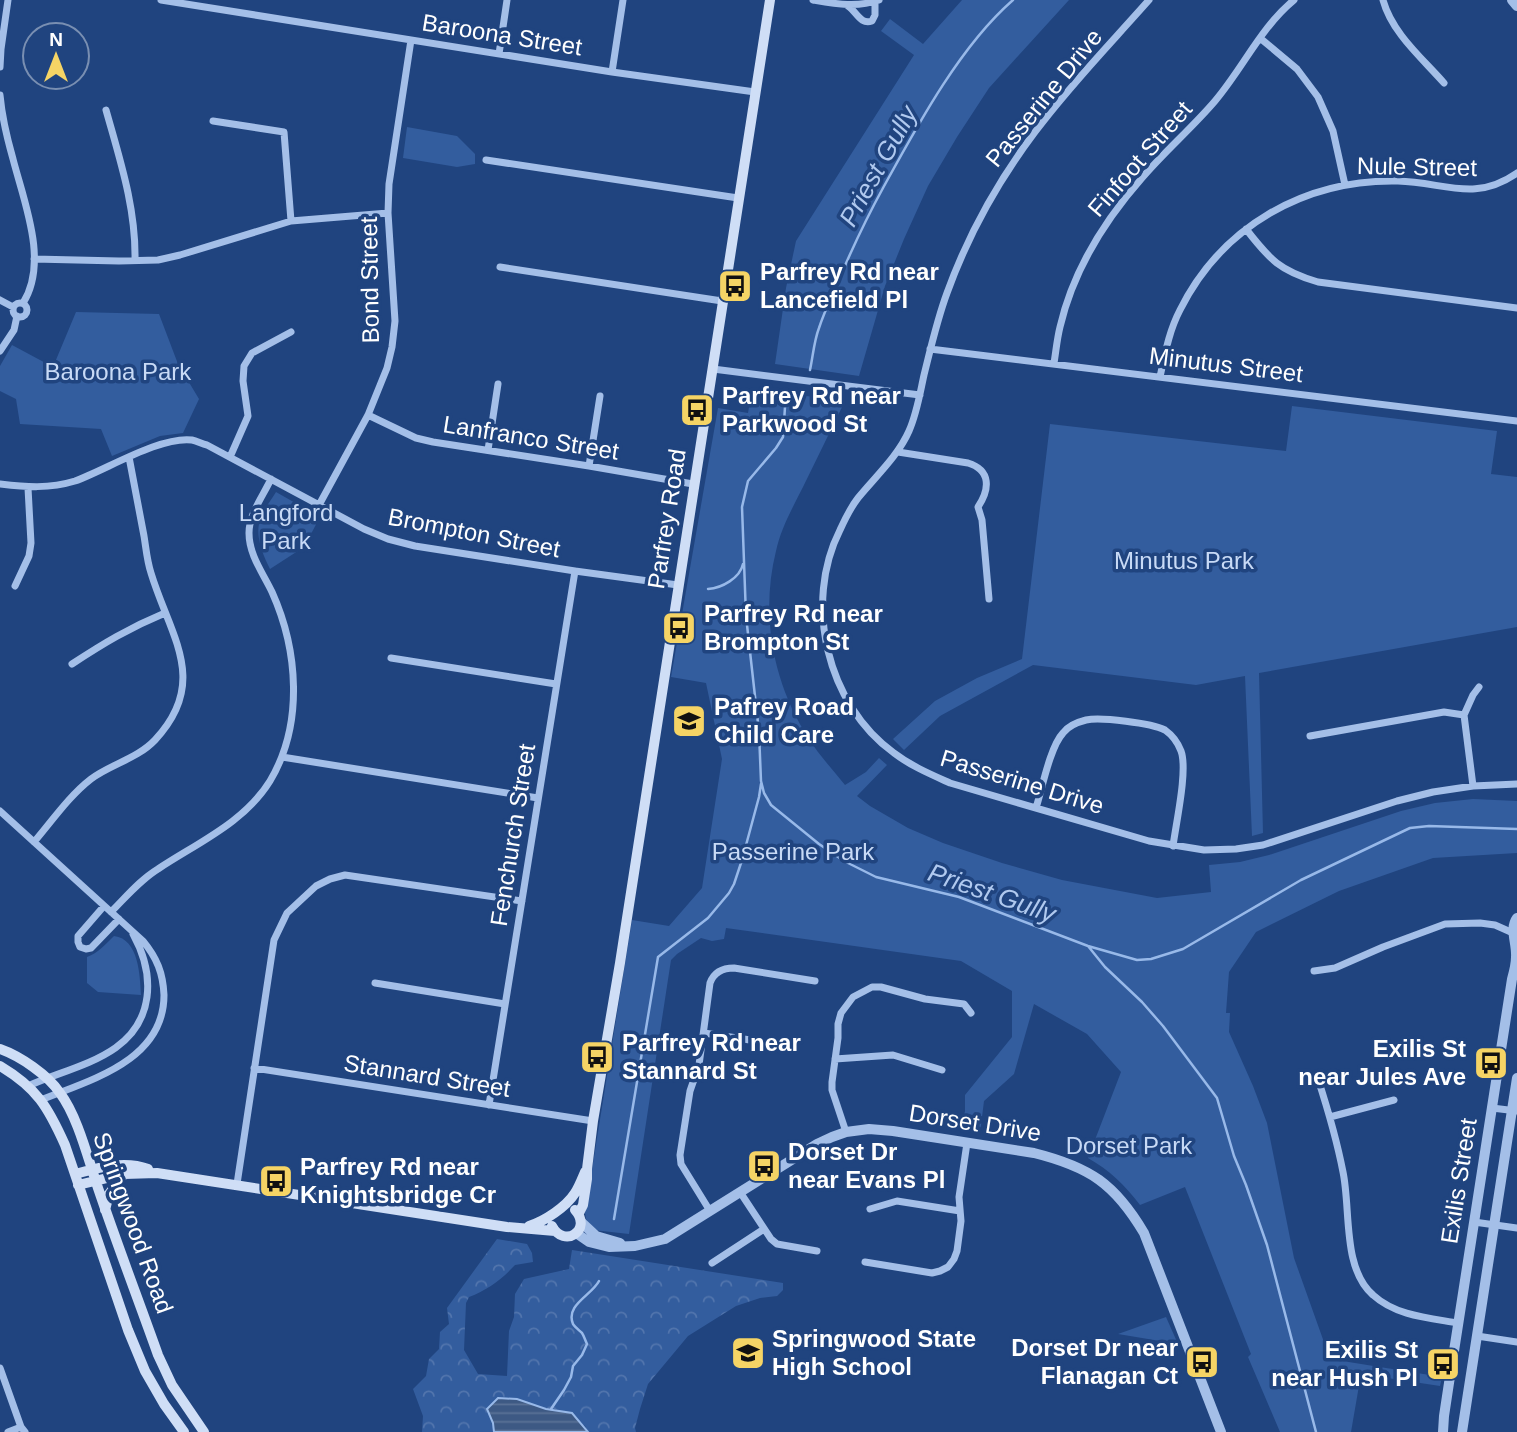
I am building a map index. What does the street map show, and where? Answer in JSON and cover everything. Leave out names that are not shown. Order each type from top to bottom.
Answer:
[{"type":"main road","name":"Parfrey Road","points":[[580,1218],[593,1121],[770,0]]},
{"type":"main road","name":"Springwood Road","points":[[0,1049],[22,1059],[60,1092],[70,1111],[166,1372],[204,1432]]},
{"type":"main road","name":"Springwood Road","points":[[0,1066],[28,1086],[52,1116],[128,1330],[164,1404],[184,1432]]},
{"type":"main road","points":[[76,1180],[126,1165],[141,1166],[157,1172]]},
{"type":"main road","name":"Parfrey Road","points":[[563,1207],[575,1194],[587,1169]]},
{"type":"main road","points":[[93,1175],[157,1172],[519,1228],[555,1231]]},
{"type":"main road","points":[[105,1210],[109,1194],[124,1174]]},
{"type":"main road","points":[[563,1207],[573,1208],[580,1218],[580,1228],[576,1233],[564,1237],[555,1231],[551,1224],[552,1216],[556,1210],[563,1207]]},
{"type":"main road","points":[[519,1228],[552,1216]]},
{"type":"street","points":[[0,67],[8,0]]},
{"type":"street","name":"Baroona Street","points":[[161,0],[612,72],[755,92]]},
{"type":"street","points":[[499,54],[508,0]]},
{"type":"street","points":[[612,72],[623,0]]},
{"type":"street","points":[[813,0],[847,5],[863,5],[877,1],[873,21],[864,22],[855,10],[847,5]]},
{"type":"street","name":"Passerine Drive","points":[[1149,0],[1035,132],[989,201],[951,282],[909,431],[898,452],[856,501],[839,532],[828,564],[823,609],[824,634],[842,690],[872,734],[893,753],[922,771],[950,783],[1173,846],[1226,850],[1263,845],[1398,800],[1473,786],[1517,784]]},
{"type":"street","name":"Finfoot Street","points":[[1054,363],[1067,303],[1091,247],[1142,178],[1216,100],[1260,38],[1294,0]]},
{"type":"street","points":[[1383,0],[1396,29],[1444,83]]},
{"type":"street","points":[[1512,0],[1517,6]]},
{"type":"street","points":[[1260,38],[1297,69],[1318,97],[1333,131],[1345,185]]},
{"type":"street","name":"Bond Street","points":[[318,505],[368,415],[387,368],[392,347],[395,321],[388,214],[390,174],[411,40]]},
{"type":"street","points":[[0,95],[2,117],[31,227],[34,259],[30,289],[23,303]]},
{"type":"street","points":[[106,110],[130,196],[135,260]]},
{"type":"street","points":[[213,121],[284,132],[291,222]]},
{"type":"street","points":[[486,160],[738,198]]},
{"type":"street","name":"Nule Street","points":[[1160,377],[1171,332],[1184,302],[1207,268],[1246,229],[1266,214],[1292,200],[1345,185],[1402,181],[1474,190],[1500,183],[1517,173]]},
{"type":"street","points":[[34,259],[158,260],[291,222],[388,214]]},
{"type":"street","points":[[1246,229],[1279,266],[1297,276],[1318,282],[1517,308]]},
{"type":"street","points":[[500,267],[722,300]]},
{"type":"street","points":[[0,300],[13,307]]},
{"type":"street","points":[[17,303],[23,303],[27,311],[22,317],[17,316],[13,313],[13,307],[17,303]]},
{"type":"street","points":[[0,351],[14,330],[17,316]]},
{"type":"street","points":[[229,457],[248,416],[243,381],[244,366],[252,354],[291,332]]},
{"type":"street","name":"Minutus Street","points":[[930,349],[1517,421]]},
{"type":"street","points":[[712,369],[920,395]]},
{"type":"street","points":[[488,450],[498,384]]},
{"type":"street","points":[[589,466],[600,396]]},
{"type":"street","name":"Lanfranco Street","points":[[368,415],[416,438],[693,484]]},
{"type":"street","name":"Brompton Street","points":[[0,484],[28,488],[74,481],[161,444],[192,440],[207,445],[388,540],[678,585]]},
{"type":"street","points":[[898,452],[968,463],[978,466],[984,472],[986,480],[982,501],[978,507],[982,520],[989,600]]},
{"type":"street","points":[[34,842],[92,778],[152,743],[177,710],[183,684],[183,666],[150,571],[129,457]]},
{"type":"street","points":[[111,912],[135,886],[156,870],[215,835],[247,809],[269,783],[282,757],[290,726],[294,691],[292,662],[285,626],[253,555],[249,534],[251,517],[271,480]]},
{"type":"street","points":[[15,586],[29,556],[31,543],[28,488]]},
{"type":"street","name":"Fenchurch Street","points":[[489,1105],[575,571]]},
{"type":"street","points":[[72,664],[132,626],[165,613]]},
{"type":"street","points":[[391,657],[556,684]]},
{"type":"street","points":[[1473,786],[1464,715],[1479,687]]},
{"type":"street","points":[[1310,736],[1444,712],[1464,715]]},
{"type":"street","points":[[1036,808],[1055,747],[1063,732],[1087,720],[1100,719],[1155,726],[1168,732],[1179,744],[1183,755],[1173,846]]},
{"type":"street","points":[[282,757],[538,798]]},
{"type":"street","name":"Passerine Drive","points":[[1500,786],[1517,789]]},
{"type":"street","points":[[1,815],[144,941],[159,964],[163,980],[162,1014],[148,1041],[123,1064],[41,1100]]},
{"type":"street","points":[[237,1184],[274,940],[287,913],[317,886],[345,875],[522,901]]},
{"type":"street","points":[[104,906],[78,936],[80,947],[91,948],[118,919]]},
{"type":"street","points":[[1314,971],[1335,968],[1446,925],[1461,922],[1515,930]]},
{"type":"street","points":[[28,1086],[111,1051],[123,1042],[142,1019],[148,978],[141,949],[129,928]]},
{"type":"street","name":"Exilis Street","points":[[1443,1432],[1516,967],[1515,930]]},
{"type":"street","points":[[710,1211],[681,1164],[680,1155],[690,1091],[699,1065],[712,977],[726,968],[734,968],[815,981]]},
{"type":"street","points":[[376,983],[505,1003]]},
{"type":"street","points":[[846,1132],[832,1090],[832,1082],[838,1024],[841,1013],[853,997],[872,987],[881,987],[925,999],[964,1004],[971,1013]]},
{"type":"street","points":[[704,1033],[770,1043]]},
{"type":"street","points":[[835,1059],[893,1055],[942,1070]]},
{"type":"street","name":"Stannard Street","points":[[254,1068],[593,1121]]},
{"type":"street","name":"Exilis Street","points":[[1462,1432],[1494,1225],[1515,1111],[1517,1078]]},
{"type":"street","points":[[1318,1079],[1345,1181],[1354,1265],[1359,1278],[1374,1297],[1394,1310],[1458,1323]]},
{"type":"street","points":[[1330,1117],[1394,1100]]},
{"type":"street","points":[[1492,1108],[1515,1111]]},
{"type":"street","name":"Dorset Drive","points":[[576,1233],[589,1242],[609,1247],[649,1244],[665,1239],[817,1144],[846,1132],[869,1129],[893,1131],[1034,1153],[1056,1159],[1099,1178],[1117,1194],[1144,1233],[1221,1432]]},
{"type":"street","points":[[865,1262],[932,1273],[948,1267],[957,1251],[961,1221],[958,1198],[967,1143]]},
{"type":"street","points":[[740,1192],[777,1244],[817,1251]]},
{"type":"street","points":[[870,1209],[897,1201],[960,1211]]},
{"type":"street","name":"Dorset Drive","points":[[580,1218],[596,1236],[628,1245]]},
{"type":"street","points":[[1474,1222],[1517,1228]]},
{"type":"street","points":[[712,1263],[764,1229]]},
{"type":"street","points":[[1478,1336],[1517,1342]]},
{"type":"street","points":[[0,1368],[23,1430],[8,1432]]},
{"type":"green space","points":[[962,0],[1069,0],[989,88],[928,186],[885,286],[859,376],[775,364],[796,241],[914,55],[881,31],[890,19],[923,44]]},
{"type":"green space","points":[[407,127],[457,136],[475,154],[475,164],[457,167],[403,158]]},
{"type":"green space","name":"Baroona Park","points":[[76,312],[159,314],[178,364],[199,399],[183,433],[160,436],[112,456],[101,429],[20,424],[16,399],[0,391],[0,366],[12,345],[53,367]]},
{"type":"green space","name":"Passerine Park","points":[[752,389],[845,401],[778,542],[769,600],[773,648],[786,695],[817,751],[845,785],[866,772],[879,758],[887,765],[857,796],[908,828],[1002,863],[1062,880],[1157,898],[1211,892],[1209,865],[1240,862],[1269,855],[1401,811],[1435,803],[1473,799],[1517,801],[1517,853],[1433,858],[1339,891],[1256,932],[1229,972],[1226,1013],[1230,1013],[1229,1032],[1267,1123],[1294,1258],[1330,1359],[1442,1377],[1440,1386],[1361,1374],[1351,1432],[1280,1432],[1248,1357],[1251,1354],[1185,1187],[1140,1205],[1116,1178],[1088,1158],[1121,1072],[1087,1034],[1034,1004],[1014,1074],[984,1101],[980,1133],[961,1130],[965,1095],[1012,1037],[1012,991],[961,961],[726,928],[724,939],[712,941],[701,938],[677,954],[671,960],[629,1234],[593,1230],[585,1213],[632,920],[669,926],[702,888],[722,759],[706,683],[671,677],[718,408],[748,413]]},
{"type":"green space","name":"Minutus Park","points":[[1292,406],[1497,431],[1491,474],[1517,477],[1517,627],[1259,673],[1263,833],[1252,836],[1245,676],[1196,685],[1033,665],[940,716],[904,750],[893,739],[935,701],[977,678],[1022,659],[1050,424],[1286,451]]},
{"type":"green space","name":"Langford Park","points":[[276,492],[320,517],[304,547],[270,569],[258,530],[262,514]]},
{"type":"green space","points":[[114,936],[129,944],[133,951],[139,969],[141,995],[98,992],[87,983],[87,957]]},
{"type":"green space","points":[[497,1239],[527,1244],[533,1262],[515,1265],[494,1284],[469,1297],[466,1303],[464,1350],[478,1374],[507,1376],[509,1331],[514,1317],[515,1294],[524,1279],[569,1269],[572,1250],[783,1283],[783,1290],[777,1296],[736,1306],[688,1336],[648,1384],[636,1432],[588,1432],[585,1426],[555,1409],[546,1409],[517,1399],[487,1409],[494,1432],[422,1432],[423,1416],[413,1389],[426,1376],[429,1359],[439,1349],[440,1332],[449,1324],[447,1308]]},
{"type":"green space","points":[[1166,1317],[1178,1344],[1118,1334]]},
{"type":"shaded area","points":[[498,1398],[517,1399],[546,1409],[572,1413],[588,1432],[494,1432],[487,1409]]},
{"type":"waterway","name":"Priest Gully","points":[[810,370],[825,311],[883,188],[925,113],[958,63],[975,40],[1013,0]]},
{"type":"waterway","name":"Priest Gully","points":[[785,407],[783,437],[748,481],[742,507],[746,616],[759,732],[761,781],[771,805],[844,861],[876,877],[959,897],[1088,946],[1137,960],[1151,959],[1183,949],[1301,880],[1410,828],[1429,826],[1517,829]]},
{"type":"waterway","points":[[708,589],[730,581],[738,574],[743,564]]},
{"type":"waterway","points":[[614,1219],[658,957],[708,918],[729,893],[742,860],[761,784]]},
{"type":"waterway","name":"Priest Gully","points":[[1088,946],[1163,1026],[1217,1098],[1234,1156],[1267,1245],[1316,1432]]},
{"type":"waterway","points":[[551,1409],[564,1390],[573,1366],[587,1344],[582,1333],[573,1324],[573,1311],[599,1281]]},
{"type":"place","name":"Parfrey Rd near Lancefield Pl","points":[[735,286]]},
{"type":"place","name":"Parfrey Rd near Parkwood St","points":[[697,410]]},
{"type":"place","name":"Parfrey Rd near Brompton St","points":[[679,628]]},
{"type":"place","name":"Pafrey Road Child Care","points":[[689,721]]},
{"type":"place","name":"Parfrey Rd near Stannard St","points":[[597,1057]]},
{"type":"place","name":"Exilis St near Jules Ave","points":[[1491,1063]]},
{"type":"place","name":"Dorset Dr near Evans Pl","points":[[764,1166]]},
{"type":"place","name":"Parfrey Rd near Knightsbridge Cr","points":[[276,1181]]},
{"type":"place","name":"Springwood State High School","points":[[748,1353]]},
{"type":"place","name":"Dorset Dr near Flanagan Ct","points":[[1202,1362]]},
{"type":"place","name":"Exilis St near Hush Pl","points":[[1443,1364]]},
{"type":"park label","name":"Dorset Park","points":[[1129,1146]]}]
